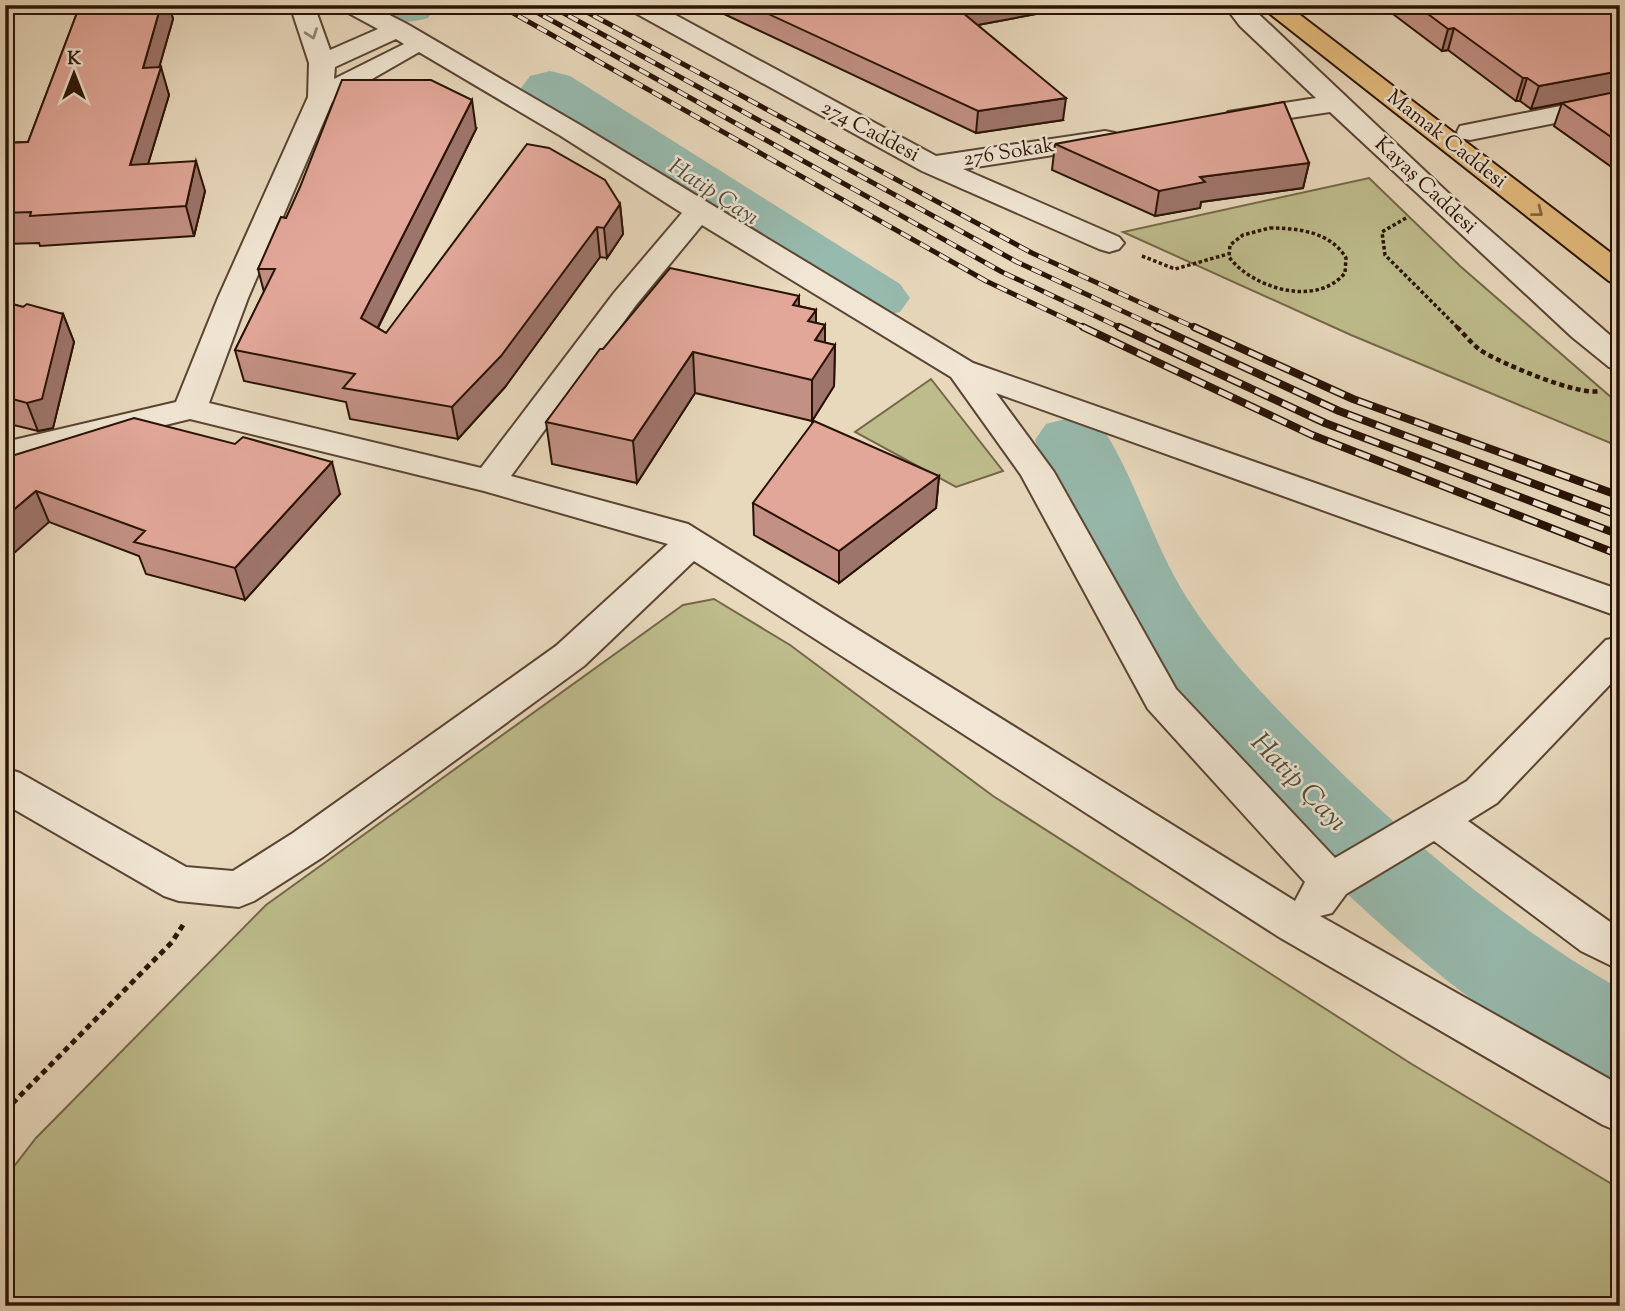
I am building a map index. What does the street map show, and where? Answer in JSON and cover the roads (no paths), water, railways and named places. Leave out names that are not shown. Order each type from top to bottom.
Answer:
[{"type":"main road","name":"Mamak Caddesi","points":[[1271,5],[1620,275]]},
{"type":"main road","name":"Mamak Caddesi","points":[[1302,5],[1620,248]]},
{"type":"street","points":[[190,408],[233,298],[321,97],[322,63],[302,5]]},
{"type":"street","points":[[352,5],[506,92],[962,370],[1620,604]]},
{"type":"street","points":[[644,9],[688,5]]},
{"type":"street","name":"Kayaş Caddesi","points":[[1237,5],[1249,21],[1452,212],[1620,360]]},
{"type":"street","name":"274 Caddesi","points":[[644,9],[932,165],[1108,243]]},
{"type":"street","points":[[322,63],[398,29]]},
{"type":"street","points":[[321,97],[421,43]]},
{"type":"street","points":[[321,97],[397,86]]},
{"type":"street","points":[[450,87],[506,92]]},
{"type":"street","points":[[1470,132],[1620,102]]},
{"type":"street","points":[[1214,122],[1335,103]]},
{"type":"street","name":"276 Sokak","points":[[932,165],[1133,134]]},
{"type":"street","points":[[489,481],[625,299],[699,211]]},
{"type":"street","points":[[962,370],[1037,472],[1162,699],[1344,875]]},
{"type":"street","points":[[5,453],[190,408],[489,481],[675,531],[1294,924],[1620,1110]]},
{"type":"street","points":[[5,784],[179,884],[239,889],[308,845],[570,656],[692,542]]},
{"type":"street","points":[[1294,924],[1344,875],[1482,792],[1620,650]]},
{"type":"street","points":[[1421,828],[1620,951]]},
{"type":"waterway","name":"Hatip Çayı","points":[[405,5],[409,7]]},
{"type":"waterway","name":"Hatip Çayı","points":[[550,88],[876,298]]},
{"type":"waterway","name":"Hatip Çayı","points":[[1073,440],[1143,595],[1173,643],[1246,733],[1331,820],[1408,891],[1531,987],[1620,1043]]},
{"type":"railway","points":[[499,5],[986,281],[1087,329]]},
{"type":"railway","points":[[524,5],[1002,272],[1123,329]]},
{"type":"railway","points":[[549,5],[1017,262],[1161,329]]},
{"type":"railway","points":[[574,5],[1032,253],[1198,329]]},
{"type":"railway","points":[[1083,327],[1312,435],[1620,555]]},
{"type":"railway","points":[[1119,327],[1325,423],[1620,535]]},
{"type":"railway","points":[[1157,327],[1339,411],[1620,516]]},
{"type":"railway","points":[[1194,327],[1353,399],[1620,496]]}]
